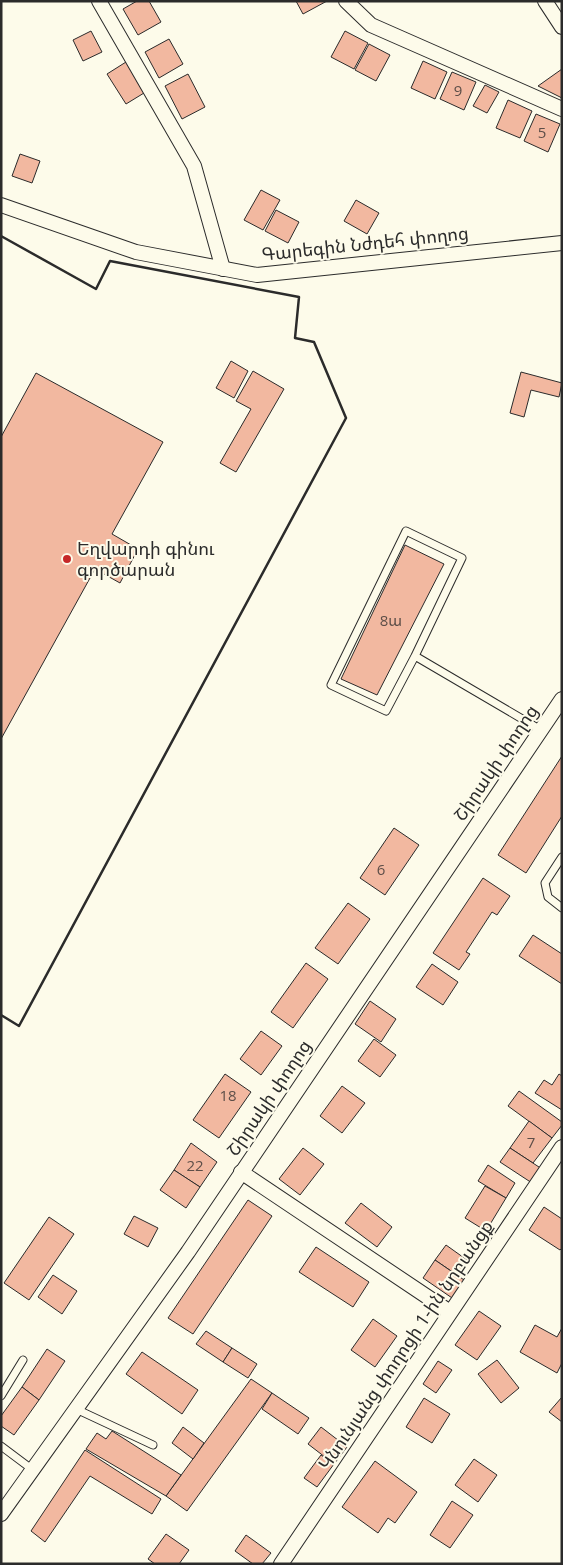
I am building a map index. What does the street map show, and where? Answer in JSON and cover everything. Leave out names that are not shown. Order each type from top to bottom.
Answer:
[{"type":"street","points":[[99,1],[194,166],[222,269]]},
{"type":"street","points":[[346,1],[371,25],[562,109]]},
{"type":"street","points":[[545,1],[562,27]]},
{"type":"street","name":"Գարեգին Նժդեհ փողոց","points":[[1,204],[136,252],[257,275],[562,243]]},
{"type":"street","name":"Շիրակի փողոց","points":[[1,1514],[188,1252],[562,699]]},
{"type":"street","name":"Կնունյանց փողոցի 1-ին նրբանցք","points":[[281,1564],[562,1147]]},
{"type":"street","points":[[242,1172],[450,1312]]},
{"type":"lane","points":[[406,530],[462,558],[415,656],[386,712],[331,685],[406,530]]},
{"type":"lane","points":[[415,656],[541,730]]},
{"type":"lane","points":[[562,857],[545,883],[548,897],[562,908]]},
{"type":"lane","points":[[1,1396],[23,1360]]},
{"type":"lane","points":[[76,1409],[153,1445]]},
{"type":"lane","points":[[1,1446],[32,1470]]},
{"type":"building","points":[[137,1],[149,1],[161,22],[138,35],[123,9]]},
{"type":"building","points":[[296,1],[327,1],[303,14]]},
{"type":"building","points":[[91,31],[102,52],[83,61],[73,40]]},
{"type":"building","points":[[345,31],[368,43],[354,69],[331,57]]},
{"type":"building","points":[[169,39],[183,64],[159,78],[145,52]]},
{"type":"building","points":[[369,44],[390,55],[376,81],[355,70]]},
{"type":"building","points":[[423,61],[447,72],[435,99],[411,88]]},
{"type":"building","points":[[126,62],[144,93],[126,104],[107,74]]},
{"type":"building","points":[[562,69],[562,98],[538,86]]},
{"type":"building","points":[[452,72],[476,82],[464,110],[440,99]]},
{"type":"building","points":[[188,74],[205,107],[182,119],[165,86]]},
{"type":"building","points":[[485,85],[499,92],[487,113],[473,106]]},
{"type":"building","points":[[508,100],[532,111],[520,138],[496,128]]},
{"type":"building","points":[[536,114],[560,124],[548,152],[524,141]]},
{"type":"building","points":[[20,154],[40,161],[32,183],[12,176]]},
{"type":"building","points":[[261,190],[280,200],[263,230],[244,220]]},
{"type":"building","points":[[356,200],[379,213],[367,234],[344,221]]},
{"type":"building","points":[[276,210],[299,222],[288,243],[265,231]]},
{"type":"building","points":[[231,361],[248,371],[234,398],[216,388]]},
{"type":"building","points":[[253,371],[284,389],[236,472],[220,463],[251,409],[236,401]]},
{"type":"building","points":[[521,372],[562,383],[559,397],[531,390],[524,417],[510,413]]},
{"type":"building","name":"Եղվարդի գինու գործարան","points":[[36,373],[163,442],[112,534],[138,549],[120,583],[95,569],[1,739],[1,437]]},
{"type":"building","points":[[405,545],[444,564],[377,695],[341,679]]},
{"type":"building","points":[[562,756],[562,816],[526,873],[498,855]]},
{"type":"building","points":[[394,828],[419,845],[385,895],[360,878]]},
{"type":"building","points":[[483,878],[510,896],[497,915],[492,912],[466,952],[470,954],[459,970],[433,953]]},
{"type":"building","points":[[348,903],[370,919],[338,964],[315,948]]},
{"type":"building","points":[[533,935],[562,954],[562,984],[519,956]]},
{"type":"building","points":[[306,963],[328,979],[293,1028],[271,1012]]},
{"type":"building","points":[[432,964],[458,982],[443,1005],[416,987]]},
{"type":"building","points":[[370,1001],[396,1019],[381,1042],[355,1024]]},
{"type":"building","points":[[261,1031],[282,1046],[261,1075],[240,1059]]},
{"type":"building","points":[[374,1039],[396,1055],[380,1077],[358,1061]]},
{"type":"building","points":[[225,1074],[251,1092],[219,1138],[193,1120]]},
{"type":"building","points":[[559,1074],[562,1076],[562,1110],[535,1093],[544,1080],[552,1085]]},
{"type":"building","points":[[342,1086],[365,1103],[342,1133],[320,1116]]},
{"type":"building","points":[[519,1091],[562,1122],[562,1125],[552,1138],[508,1106]]},
{"type":"building","points":[[529,1121],[552,1138],[533,1163],[510,1148]]},
{"type":"building","points":[[191,1143],[217,1162],[200,1187],[174,1170]]},
{"type":"building","points":[[303,1148],[324,1164],[300,1195],[279,1179]]},
{"type":"building","points":[[510,1148],[542,1169],[532,1183],[500,1162]]},
{"type":"building","points":[[488,1165],[515,1183],[506,1198],[478,1181]]},
{"type":"building","points":[[174,1170],[200,1187],[186,1208],[160,1190]]},
{"type":"building","points":[[485,1186],[506,1198],[486,1231],[465,1218]]},
{"type":"building","points":[[248,1200],[272,1216],[193,1334],[168,1318]]},
{"type":"building","points":[[361,1203],[392,1227],[377,1247],[345,1223]]},
{"type":"building","points":[[544,1207],[562,1219],[562,1248],[560,1250],[529,1230]]},
{"type":"building","points":[[134,1216],[158,1228],[148,1247],[124,1234]]},
{"type":"building","points":[[49,1217],[74,1234],[29,1300],[4,1283]]},
{"type":"building","points":[[446,1245],[467,1260],[457,1275],[435,1260]]},
{"type":"building","points":[[316,1247],[369,1282],[353,1307],[299,1272]]},
{"type":"building","points":[[435,1260],[467,1282],[455,1300],[423,1278]]},
{"type":"building","points":[[53,1275],[77,1291],[62,1314],[38,1297]]},
{"type":"building","points":[[479,1311],[501,1326],[477,1360],[455,1345]]},
{"type":"building","points":[[373,1319],[397,1336],[375,1367],[351,1350]]},
{"type":"building","points":[[535,1325],[557,1337],[562,1328],[562,1363],[557,1373],[520,1352]]},
{"type":"building","points":[[206,1331],[232,1348],[223,1362],[196,1344]]},
{"type":"building","points":[[232,1348],[257,1364],[248,1378],[223,1362]]},
{"type":"building","points":[[47,1349],[65,1361],[39,1400],[22,1387]]},
{"type":"building","points":[[142,1352],[198,1390],[182,1414],[126,1374]]},
{"type":"building","points":[[497,1360],[519,1388],[501,1403],[478,1374]]},
{"type":"building","points":[[438,1361],[452,1370],[436,1393],[423,1384]]},
{"type":"building","points":[[251,1379],[272,1393],[187,1511],[166,1496]]},
{"type":"building","points":[[22,1387],[39,1400],[14,1435],[1,1426],[1,1416]]},
{"type":"building","points":[[272,1393],[309,1418],[298,1434],[262,1409]]},
{"type":"building","points":[[562,1397],[562,1422],[549,1412]]},
{"type":"building","points":[[424,1398],[450,1414],[432,1443],[406,1427]]},
{"type":"building","points":[[183,1427],[204,1443],[193,1459],[172,1443]]},
{"type":"building","points":[[321,1427],[347,1447],[334,1464],[308,1444]]},
{"type":"building","points":[[112,1431],[181,1475],[166,1496],[86,1449],[97,1433],[106,1439]]},
{"type":"building","points":[[85,1450],[161,1499],[152,1514],[90,1476],[45,1542],[31,1531]]},
{"type":"building","points":[[321,1455],[334,1464],[317,1487],[304,1478]]},
{"type":"building","points":[[474,1459],[497,1475],[478,1502],[455,1485]]},
{"type":"building","points":[[375,1461],[417,1492],[395,1523],[388,1518],[378,1533],[342,1507]]},
{"type":"building","points":[[452,1501],[473,1515],[450,1548],[430,1535]]},
{"type":"building","points":[[166,1534],[189,1550],[179,1564],[155,1564],[148,1559]]},
{"type":"building","points":[[246,1535],[271,1553],[262,1564],[253,1564],[235,1551]]},
{"type":"wall","points":[[1,236],[96,289],[110,261],[299,297],[295,338],[314,342],[346,418],[19,1026],[1,1015]]},
{"type":"place","name":"Եղվարդի գինու գործարան","points":[[67,559]]}]
